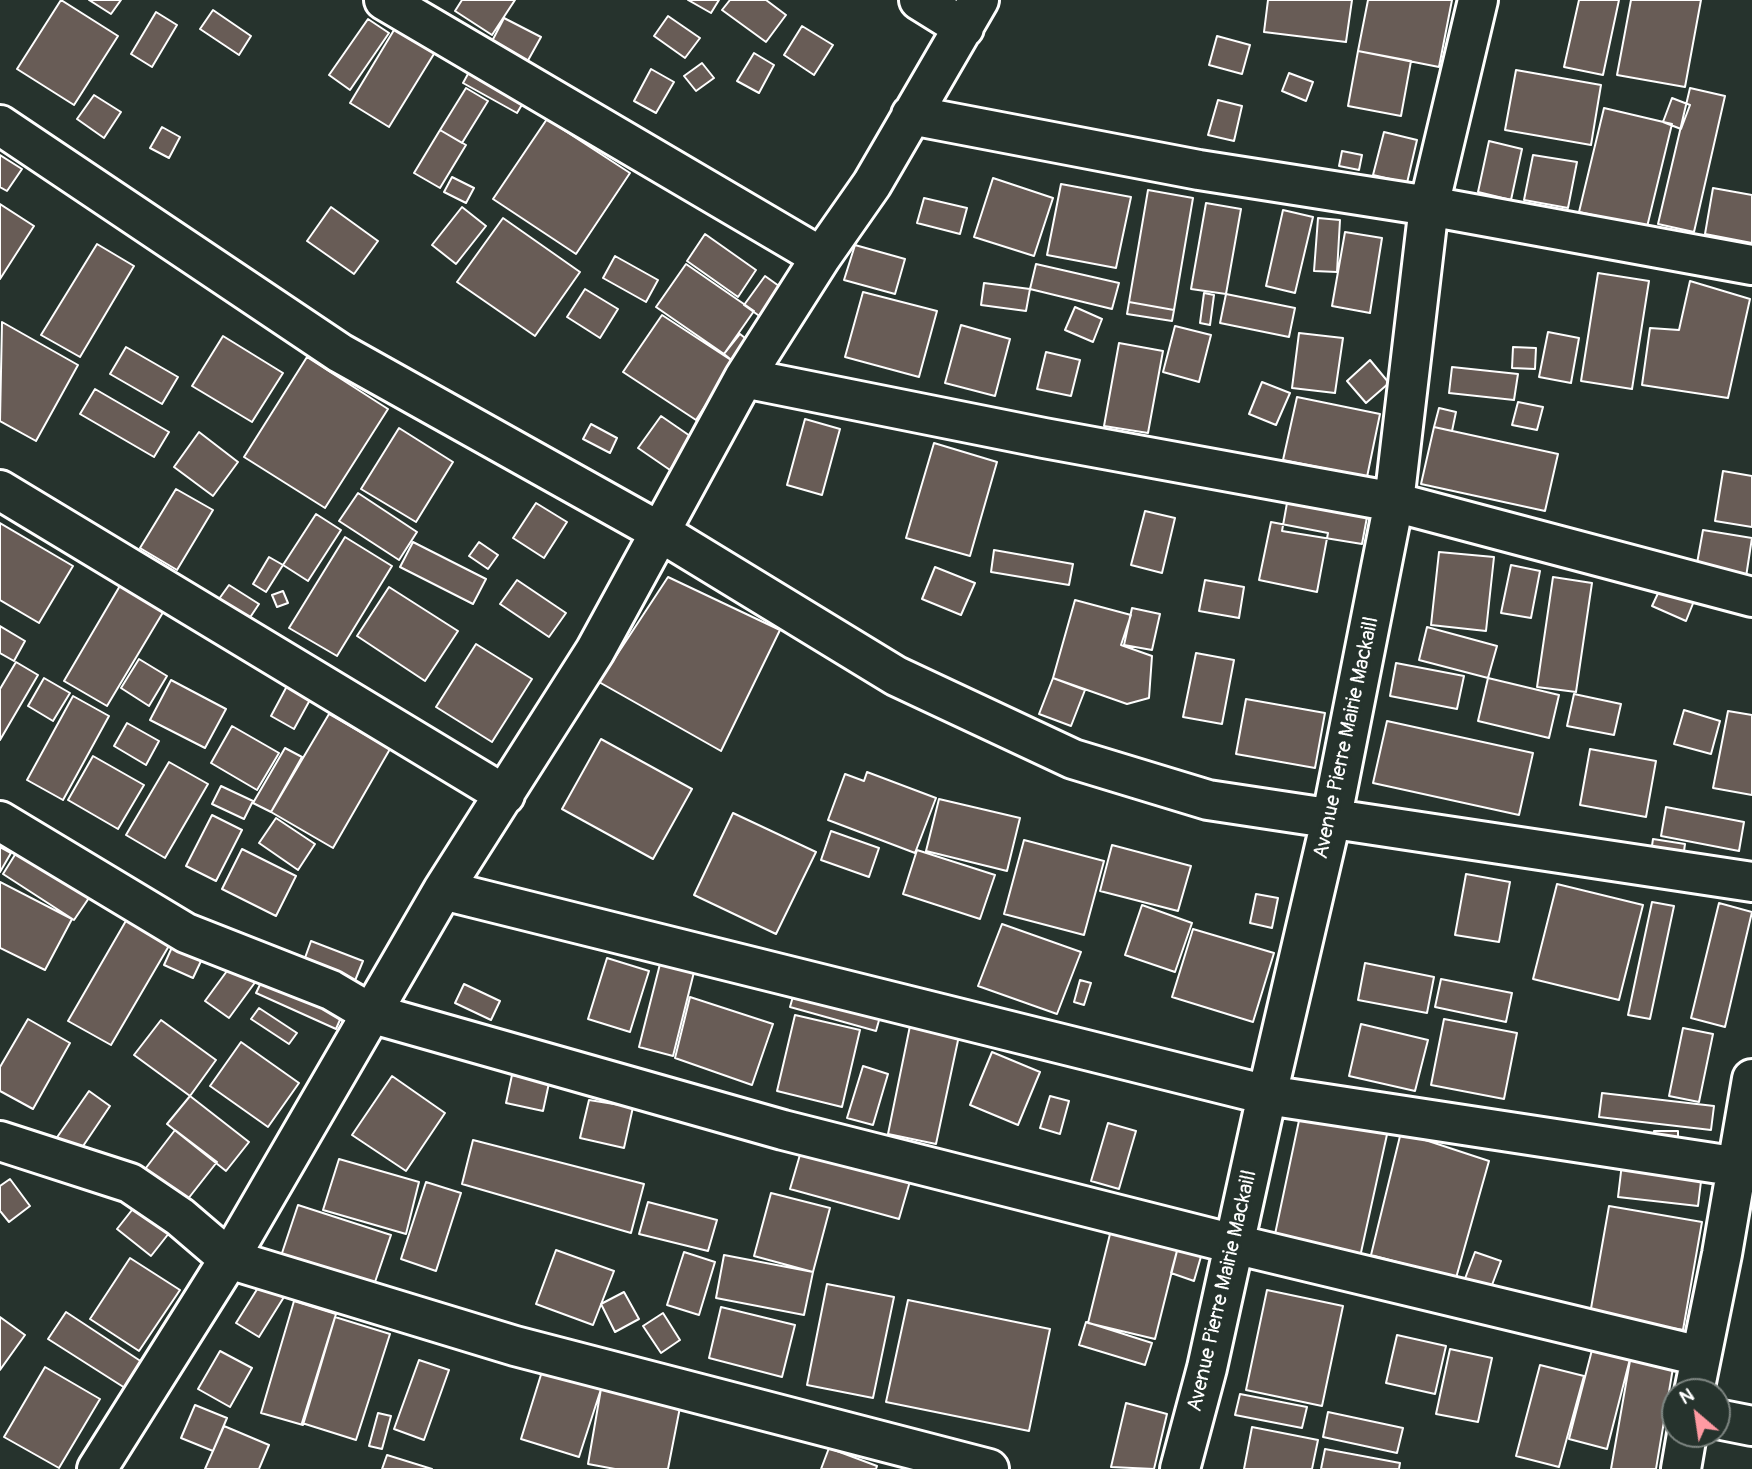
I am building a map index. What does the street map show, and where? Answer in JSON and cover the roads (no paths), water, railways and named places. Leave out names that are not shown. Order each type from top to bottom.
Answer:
[{"type":"street","points":[[384,0],[821,257]]},
{"type":"street","points":[[97,1469],[229,1259],[443,890],[595,651],[744,378],[821,257],[872,184],[972,14],[919,0]]},
{"type":"street","name":"Avenue Pierre Mairie Mackaill","points":[[1180,1469],[1207,1368],[1266,1095],[1332,816],[1394,502],[1429,206],[1478,0]]},
{"type":"street","points":[[911,115],[1199,170],[1429,206],[1752,265]]},
{"type":"street","points":[[0,125],[340,354],[660,532],[896,676],[1073,759],[1208,800],[1332,816],[1752,882]]},
{"type":"street","points":[[744,378],[1044,438],[1394,502],[1752,597]]},
{"type":"street","points":[[0,490],[505,795]]},
{"type":"street","points":[[0,821],[186,933],[331,990],[370,1013],[783,1130],[1234,1244],[1697,1374],[1722,1254],[1744,1168],[1752,1079]]},
{"type":"street","points":[[443,890],[1266,1095],[1744,1168]]},
{"type":"street","points":[[0,1141],[130,1182],[180,1217],[229,1259],[515,1346],[989,1469]]},
{"type":"street","points":[[1731,1422],[1752,1426]]},
{"type":"street","points":[[1681,1469],[1685,1448]]}]
